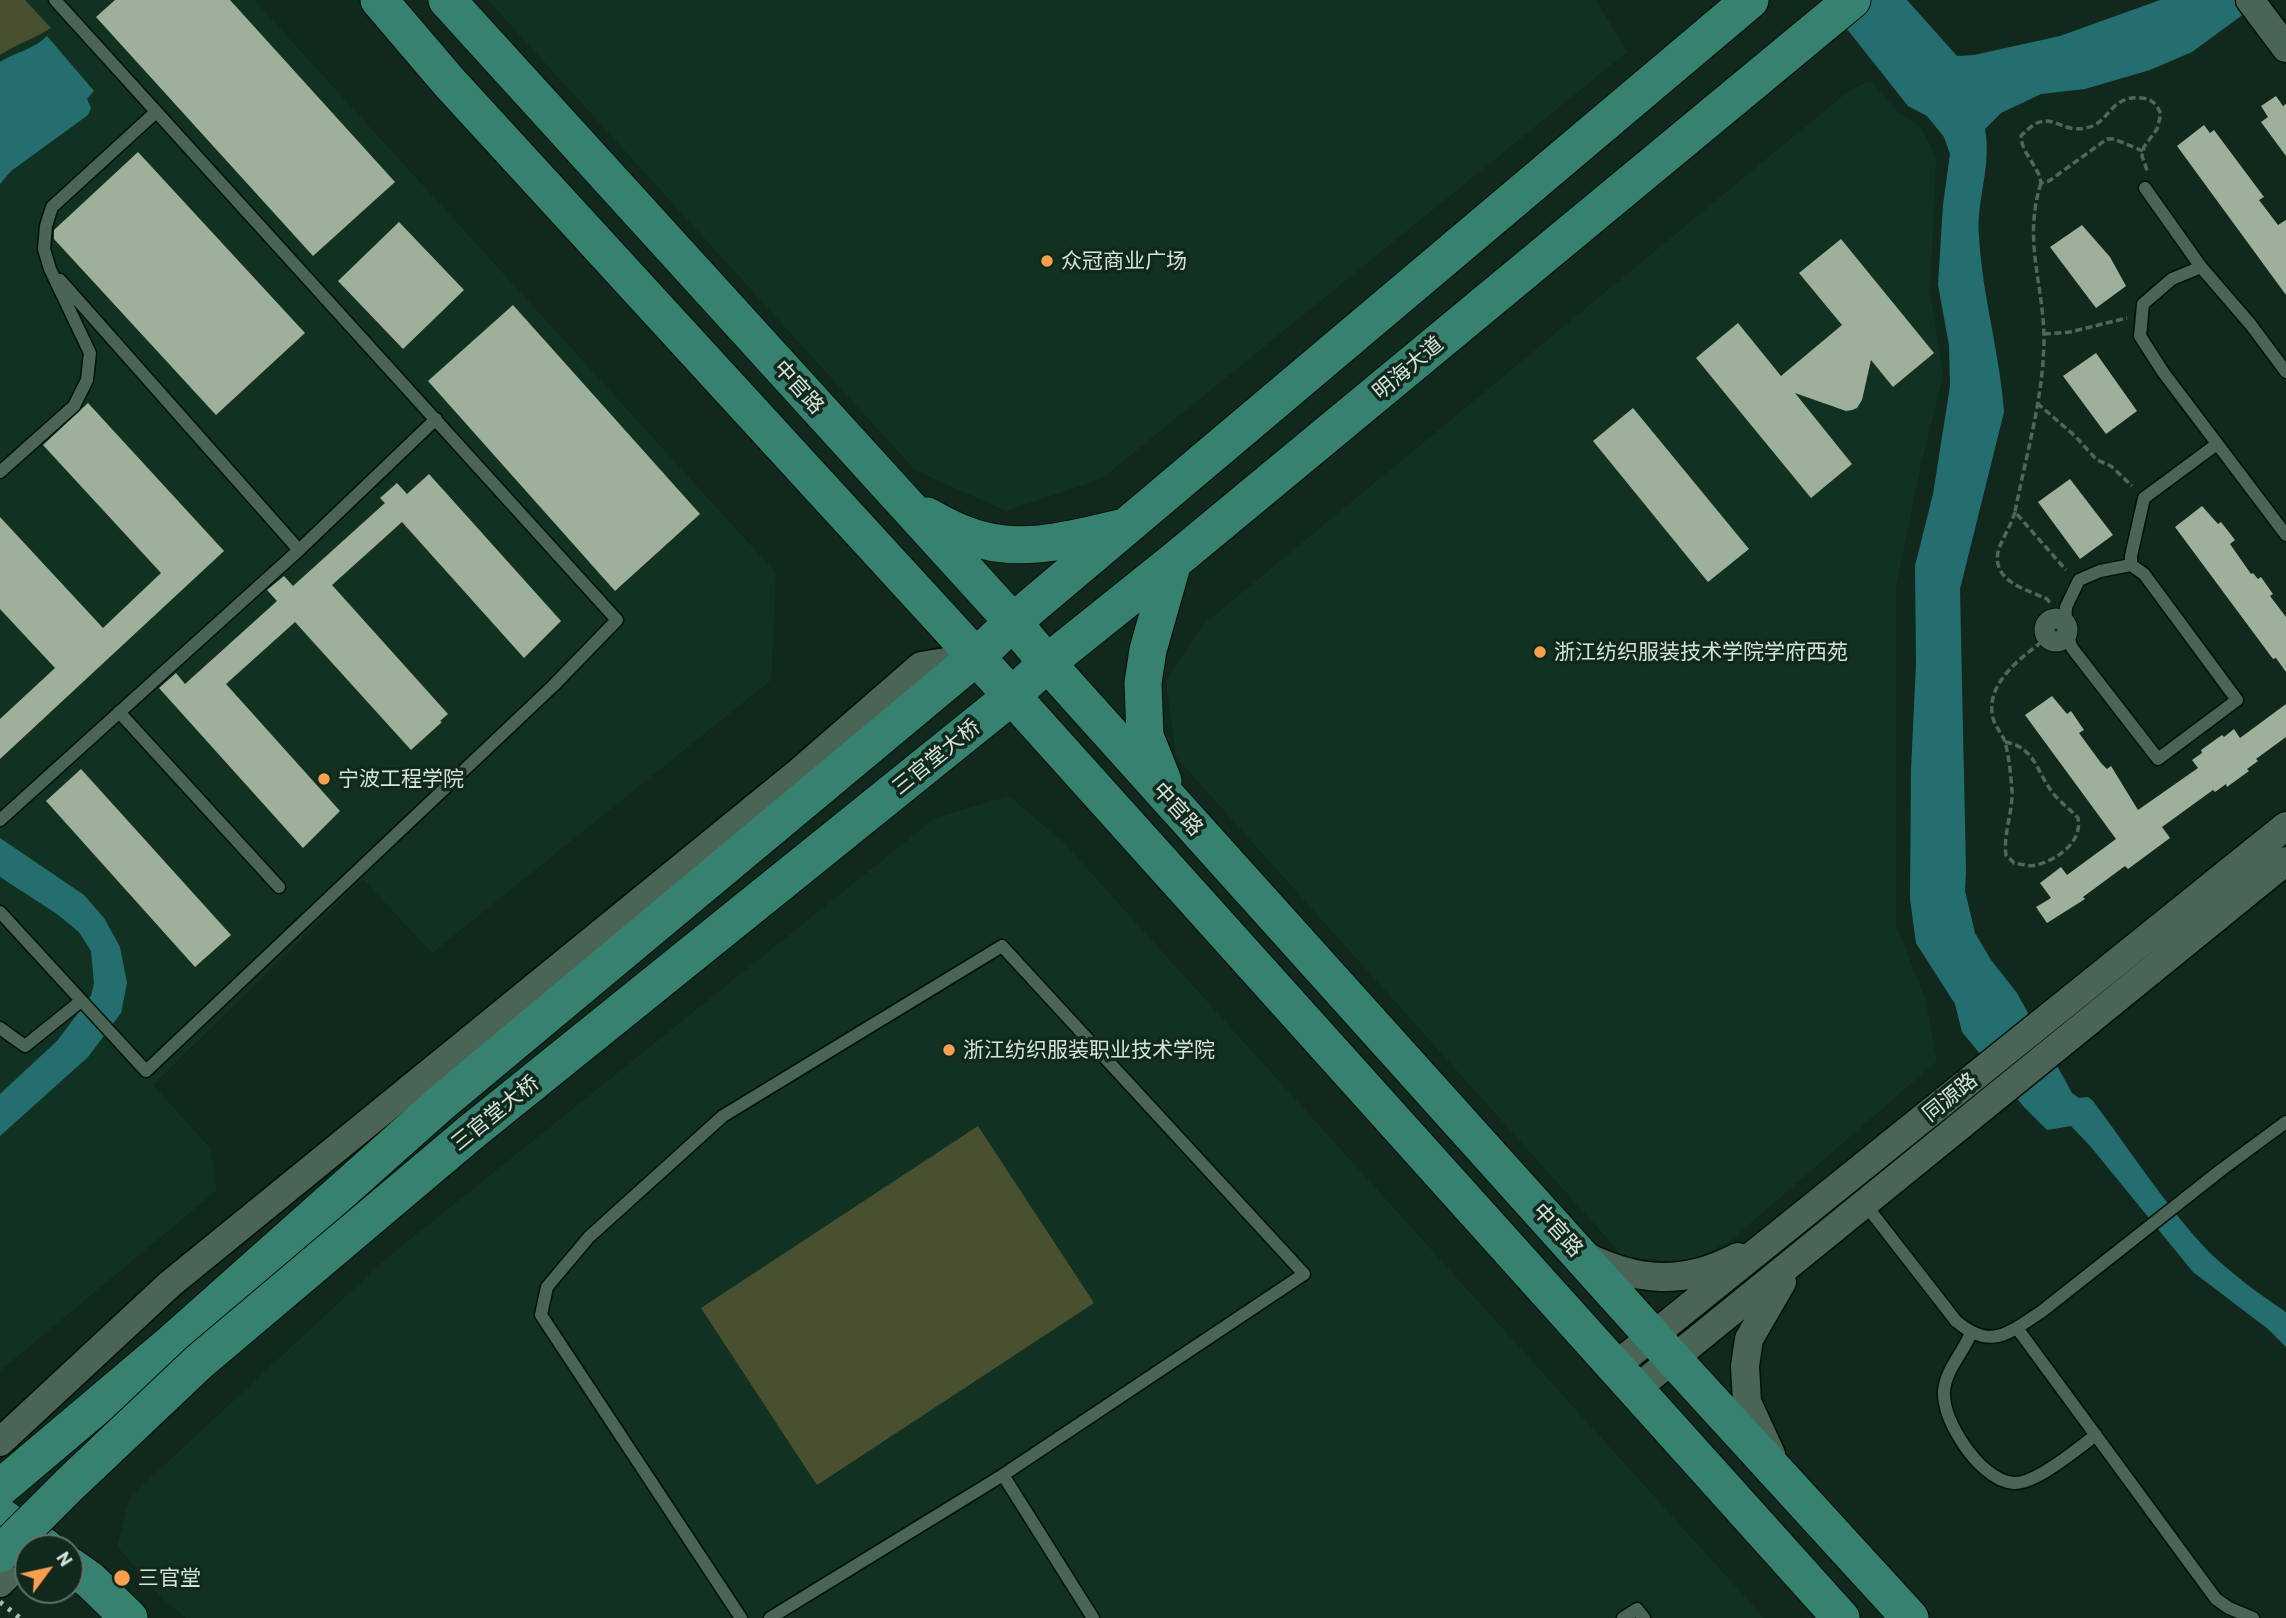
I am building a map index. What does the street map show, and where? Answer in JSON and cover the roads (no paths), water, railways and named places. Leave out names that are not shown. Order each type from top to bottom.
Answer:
[{"type":"main road","points":[[379,0],[449,82],[1012,696],[1841,1618]]},
{"type":"main road","name":"中官路","points":[[447,0],[1013,622],[1577,1252],[1910,1618]]},
{"type":"main road","points":[[976,657],[1013,622],[1750,0]]},
{"type":"main road","name":"明海大道","points":[[1012,696],[1047,663],[1173,562],[1852,0]]},
{"type":"main road","points":[[908,507],[967,536],[1004,544],[1058,543],[1128,526]]},
{"type":"main road","points":[[1171,801],[1145,736],[1143,683],[1148,650],[1173,562]]},
{"type":"main road","name":"三官堂大桥","points":[[0,1488],[168,1346],[441,1103],[976,657]]},
{"type":"main road","name":"三官堂大桥","points":[[0,1555],[69,1485],[199,1362],[470,1133],[1012,696]]},
{"type":"main road","points":[[0,1516],[20,1534]]},
{"type":"main road","points":[[84,1576],[130,1618]]},
{"type":"street","points":[[2250,0],[2283,44]]},
{"type":"street","points":[[0,1442],[170,1284],[778,789],[921,666],[976,657]]},
{"type":"street","name":"同源路","points":[[1664,1348],[1777,1236],[2286,826]]},
{"type":"street","name":"同源路","points":[[1624,1378],[1664,1348],[1798,1259],[2286,861]]},
{"type":"street","points":[[1577,1252],[1611,1269],[1634,1276],[1673,1277],[1714,1270],[1777,1236]]},
{"type":"street","points":[[1788,1483],[1762,1437],[1747,1402],[1745,1366],[1749,1339],[1770,1300],[1798,1259]]},
{"type":"street","points":[[0,1583],[14,1570]]},
{"type":"lane","points":[[0,912],[146,1071],[554,686],[617,621],[55,0]]},
{"type":"lane","points":[[0,472],[74,406],[87,380],[90,353],[50,269],[44,249],[46,226],[52,207],[156,112]]},
{"type":"lane","points":[[2145,188],[2201,267],[2251,325],[2286,372]]},
{"type":"lane","points":[[2201,267],[2172,279],[2143,304],[2140,336],[2163,372],[2286,535]]},
{"type":"lane","points":[[50,269],[299,550]]},
{"type":"lane","points":[[0,820],[299,550],[436,419]]},
{"type":"lane","points":[[2131,565],[2144,498],[2217,443]]},
{"type":"lane","points":[[2131,565],[2144,574],[2237,700],[2158,759],[2056,629],[2078,583],[2100,571],[2131,565]]},
{"type":"lane","points":[[120,712],[279,887]]},
{"type":"lane","points":[[741,1618],[541,1315],[547,1287],[589,1237],[723,1116],[1002,946],[1304,1274],[1003,1475],[770,1618]]},
{"type":"lane","points":[[0,1028],[24,1046],[80,1001]]},
{"type":"lane","points":[[1865,1204],[1956,1321],[1971,1334],[1989,1338],[2010,1332],[2041,1312],[2286,1122]]},
{"type":"lane","points":[[2017,1328],[2216,1599],[2253,1618]]},
{"type":"lane","points":[[1971,1334],[1964,1351],[1949,1371],[1944,1393],[1952,1426],[1972,1458],[1996,1477],[2014,1483],[2039,1476],[2096,1435]]},
{"type":"lane","points":[[1003,1475],[1093,1618]]},
{"type":"lane","points":[[1623,1618],[1640,1614]]},
{"type":"water","points":[[1824,0],[1907,0],[1957,56],[1974,55],[2060,36],[2160,0],[2263,0],[2192,52],[2150,70],[2085,89],[2041,94],[2001,113],[1985,129],[1987,157],[1979,236],[2004,412],[1960,589],[1965,891],[1975,933],[1991,960],[2017,993],[2072,1093],[2079,1098],[2088,1097],[2093,1101],[2164,1198],[2209,1252],[2246,1284],[2286,1312],[2286,1347],[2268,1329],[2193,1272],[2071,1126],[2047,1130],[2024,1107],[1962,1032],[1955,1004],[1916,943],[1910,899],[1911,770],[1916,664],[1915,566],[1933,494],[1950,386],[1949,345],[1938,285],[1943,205],[1950,154],[1944,137],[1927,116],[1908,106]]},
{"type":"water","points":[[47,36],[94,91],[87,99],[91,108],[88,115],[11,171],[0,184],[0,62]]},
{"type":"water","points":[[0,838],[84,895],[104,918],[120,947],[127,983],[121,1013],[88,1057],[0,1136],[0,1094],[57,1041],[91,996],[94,983],[91,951],[79,932],[57,914],[0,877]]},
{"type":"railway","points":[[0,1602],[20,1618]]},
{"type":"place","name":"众冠商业广场","points":[[1047,261]]},
{"type":"place","name":"浙江纺织服装技术学院学府西苑","points":[[1540,652]]},
{"type":"place","name":"宁波工程学院","points":[[324,779]]},
{"type":"place","name":"浙江纺织服装职业技术学院","points":[[949,1050]]},
{"type":"place","name":"三官堂","points":[[122,1578]]}]
